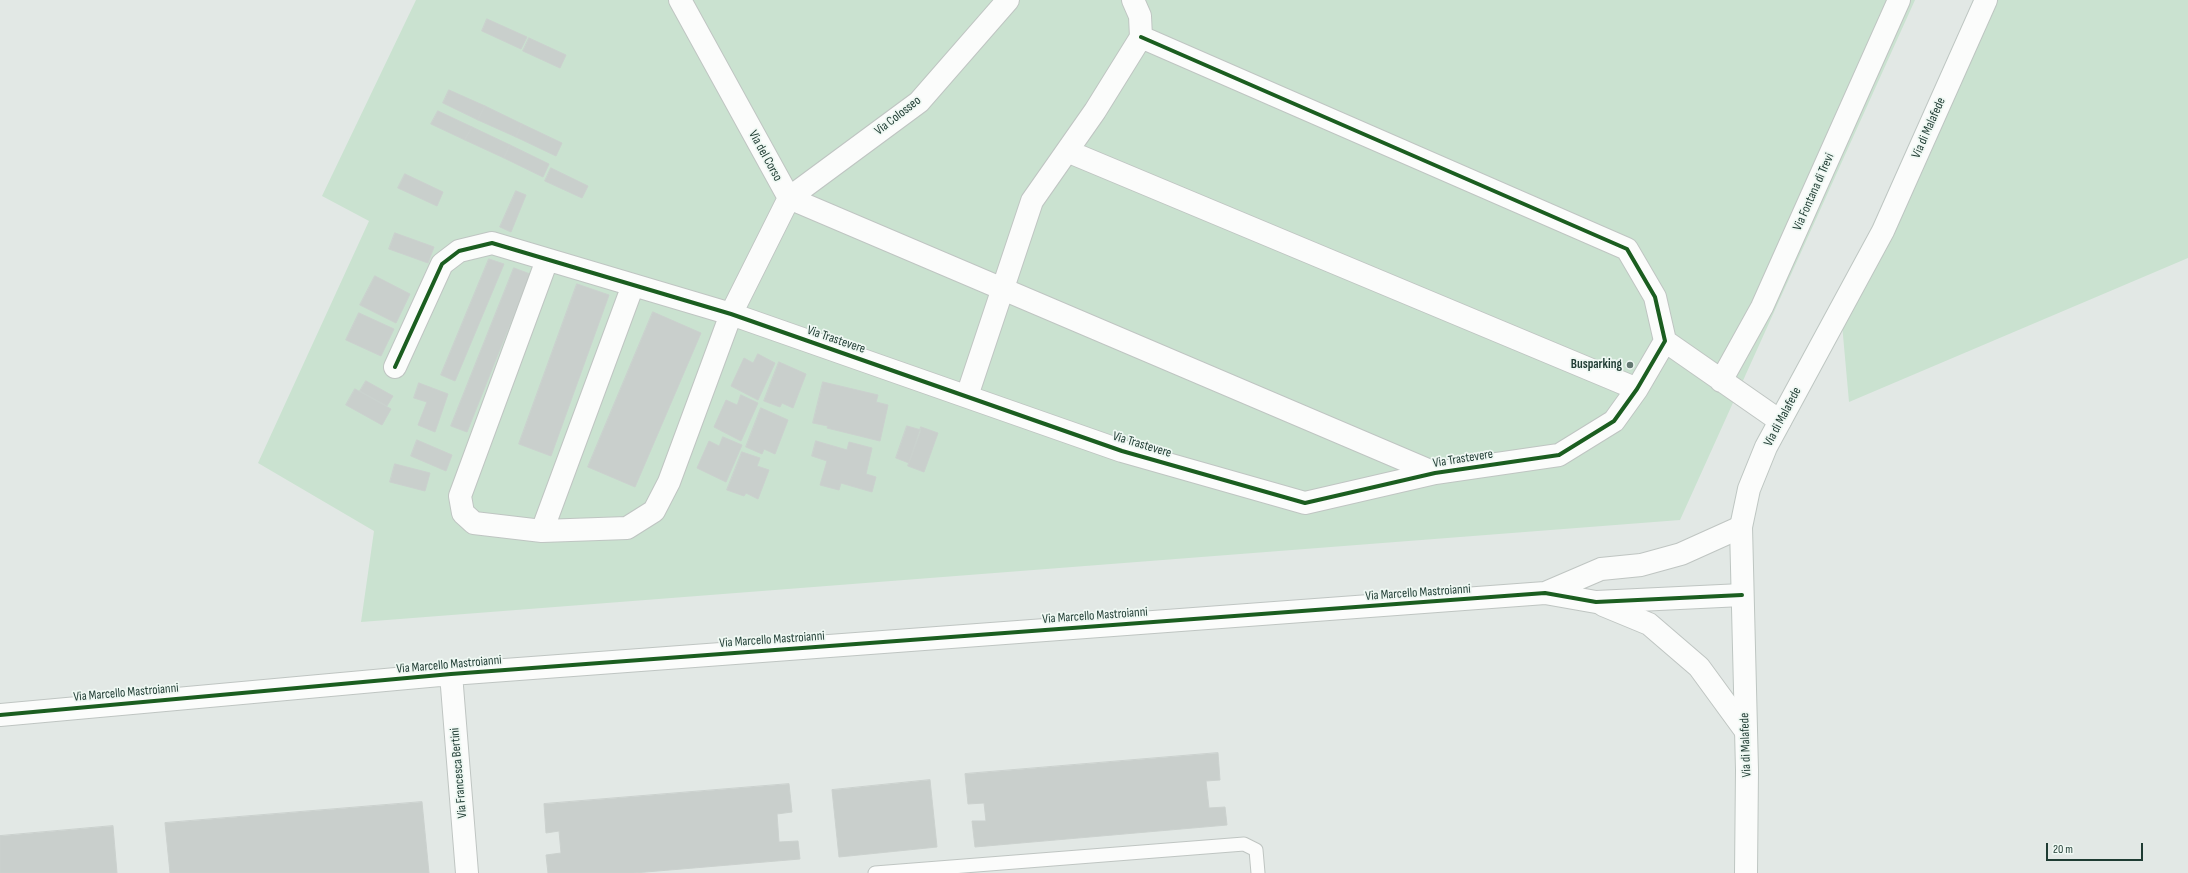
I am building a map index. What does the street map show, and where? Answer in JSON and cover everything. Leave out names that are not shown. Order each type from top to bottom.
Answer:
[{"type":"street","name":"Via del Corso","points":[[680,0],[789,198]]},
{"type":"street","name":"Via Colosseo","points":[[789,198],[919,102],[1008,0]]},
{"type":"street","points":[[967,396],[1032,201],[1095,111],[1141,37],[1140,16],[1133,0]]},
{"type":"street","name":"Via Fontana di Trevi","points":[[1721,381],[1762,307],[1899,0]]},
{"type":"street","name":"Via di Malafede","points":[[1746,873],[1747,770],[1742,595],[1742,527],[1749,489],[1766,447],[1883,231],[1986,0]]},
{"type":"street","points":[[1141,37],[1627,249],[1655,297],[1665,341],[1780,421]]},
{"type":"street","points":[[1067,151],[1637,389],[1665,341]]},
{"type":"street","points":[[547,260],[460,496],[463,513],[474,523],[542,531],[627,528],[654,511],[669,482],[731,314],[789,198],[1435,473]]},
{"type":"street","name":"Via Trastevere","points":[[395,367],[442,264],[459,251],[492,243],[731,314],[1122,451],[1304,503],[1435,473],[1559,455],[1614,421],[1637,389]]},
{"type":"street","points":[[542,531],[633,285]]},
{"type":"street","points":[[1546,593],[1601,569],[1640,565],[1681,554],[1742,527]]},
{"type":"street","points":[[1546,593],[1596,602],[1649,624],[1699,667],[1745,730]]},
{"type":"street","name":"Via Marcello Mastroianni","points":[[0,715],[450,674],[1546,593]]},
{"type":"street","points":[[1596,602],[1742,595]]},
{"type":"street","name":"Via Francesca Bertini","points":[[450,674],[467,873]]},
{"type":"lane","points":[[875,873],[1244,844],[1256,850],[1258,873]]},
{"type":"green space","points":[[416,0],[1915,0],[1680,520],[361,622],[374,531],[258,463],[369,221],[322,196]]},
{"type":"green space","points":[[1984,0],[2188,0],[2188,258],[1849,402],[1841,313]]},
{"type":"building","points":[[487,19],[527,37],[521,49],[482,31]]},
{"type":"building","points":[[529,38],[566,55],[560,68],[523,51]]},
{"type":"building","points":[[449,90],[485,106],[478,120],[443,103]]},
{"type":"building","points":[[485,106],[522,124],[516,137],[478,120]]},
{"type":"building","points":[[438,111],[472,127],[465,140],[431,124]]},
{"type":"building","points":[[522,124],[562,143],[556,156],[516,137]]},
{"type":"building","points":[[472,127],[510,145],[504,158],[465,140]]},
{"type":"building","points":[[510,145],[549,164],[543,177],[504,158]]},
{"type":"building","points":[[551,168],[588,186],[582,198],[545,181]]},
{"type":"building","points":[[405,174],[443,192],[437,206],[398,188]]},
{"type":"building","points":[[516,191],[526,195],[511,232],[500,227]]},
{"type":"building","points":[[395,233],[434,247],[428,263],[389,249]]},
{"type":"building","points":[[489,259],[504,264],[455,381],[441,375]]},
{"type":"building","points":[[514,268],[530,274],[467,432],[451,426]]},
{"type":"building","points":[[375,276],[410,294],[396,323],[360,305]]},
{"type":"building","points":[[577,284],[609,295],[551,456],[519,444]]},
{"type":"building","points":[[653,312],[701,333],[635,487],[588,467]]},
{"type":"building","points":[[359,313],[394,329],[381,356],[346,340]]},
{"type":"building","points":[[758,354],[775,363],[758,400],[731,386],[744,358],[753,363]]},
{"type":"building","points":[[779,362],[806,374],[793,408],[782,403],[780,407],[764,401]]},
{"type":"building","points":[[366,381],[393,396],[387,406],[360,391]]},
{"type":"building","points":[[823,382],[878,395],[876,402],[888,405],[880,441],[813,423]]},
{"type":"building","points":[[419,383],[448,394],[435,432],[418,425],[427,402],[414,398]]},
{"type":"building","points":[[355,389],[391,409],[382,425],[346,405]]},
{"type":"building","points":[[741,395],[758,403],[741,441],[714,427],[726,400],[737,405]]},
{"type":"building","points":[[761,408],[788,420],[775,454],[764,449],[762,454],[746,447]]},
{"type":"building","points":[[907,426],[921,430],[909,463],[896,458]]},
{"type":"building","points":[[921,427],[938,433],[924,472],[908,466]]},
{"type":"building","points":[[723,437],[742,445],[726,482],[697,468],[709,441],[719,446]]},
{"type":"building","points":[[417,440],[452,455],[446,471],[411,456]]},
{"type":"building","points":[[816,441],[847,450],[849,442],[872,448],[866,474],[876,477],[872,492],[841,483],[839,490],[820,485],[827,461],[812,456]]},
{"type":"building","points":[[742,452],[760,458],[757,466],[769,470],[758,499],[746,493],[744,496],[727,490]]},
{"type":"building","points":[[395,464],[430,473],[425,491],[390,482]]},
{"type":"building","points":[[1218,753],[1220,780],[1206,781],[1209,808],[1225,807],[1227,825],[975,847],[972,821],[986,821],[984,803],[968,804],[965,774]]},
{"type":"building","points":[[930,780],[937,847],[839,857],[832,790]]},
{"type":"building","points":[[789,784],[792,812],[777,814],[779,842],[798,841],[800,859],[634,873],[548,873],[546,855],[561,853],[559,831],[546,833],[544,804]]},
{"type":"building","points":[[422,802],[429,873],[170,873],[165,823]]},
{"type":"building","points":[[113,826],[117,873],[0,873],[0,836]]},
{"type":"cycle path","points":[[395,367],[442,264],[459,251],[492,243],[731,314],[1122,451],[1305,503],[1435,473],[1559,455],[1614,421],[1637,389],[1665,341],[1655,297],[1627,249],[1141,37]]},
{"type":"cycle path","points":[[0,715],[451,674],[1545,593],[1596,602],[1742,595]]},
{"type":"place","name":"Busparking","points":[[1630,365]]}]
